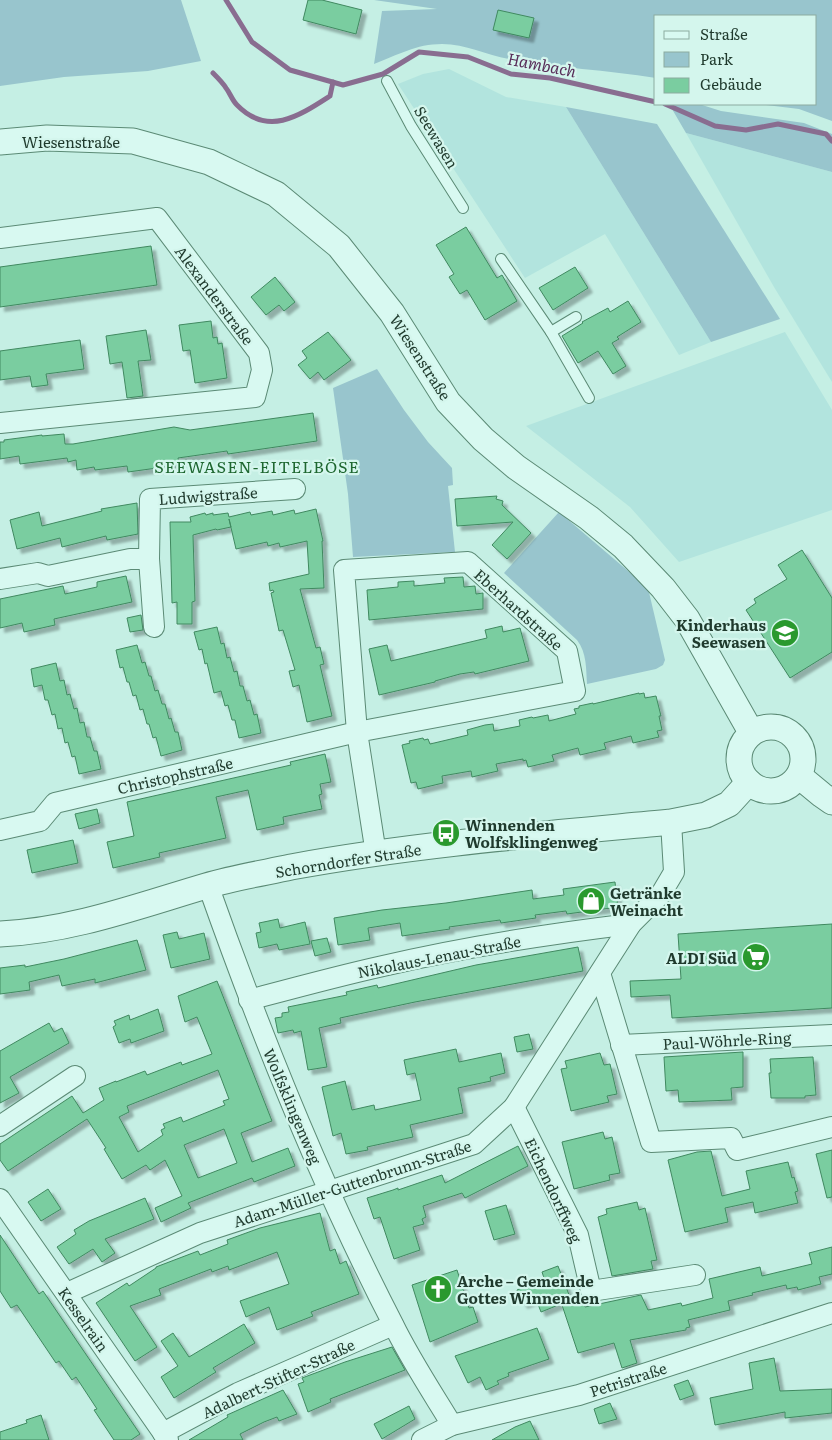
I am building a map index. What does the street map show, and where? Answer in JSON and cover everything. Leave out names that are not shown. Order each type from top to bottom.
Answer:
[{"type":"street","name":"Wiesenstraße","points":[[0,142],[47,138],[133,141],[209,162],[276,194],[339,246],[392,312],[448,402],[484,439],[516,467],[589,518],[623,546],[663,588],[687,619],[752,732]]},
{"type":"street","name":"Alexanderstraße","points":[[0,238],[157,218],[259,353],[262,370],[255,397],[0,423]]},
{"type":"street","name":"Ludwigstraße","points":[[154,626],[149,559],[150,499],[295,489]]},
{"type":"street","points":[[0,579],[38,573],[48,576],[130,559],[149,559]]},
{"type":"street","name":"Eberhardstraße","points":[[357,732],[576,690],[566,652],[468,562],[344,570],[357,732],[376,854]]},
{"type":"street","points":[[774,726],[792,733],[798,738],[803,748],[803,765],[799,776],[790,786],[781,790],[770,791],[757,788],[749,782],[741,771],[738,757],[742,744],[752,732],[764,727],[774,726]]},
{"type":"street","name":"Christophstraße","points":[[0,830],[40,821],[55,803],[357,732]]},
{"type":"street","points":[[799,776],[832,802]]},
{"type":"street","name":"Schorndorfer Straße","points":[[0,934],[22,933],[59,927],[139,907],[208,885],[292,867],[376,854],[561,832],[671,822],[706,815],[729,804],[749,782]]},
{"type":"street","name":"Adam-Müller-Guttenbrunn-Straße","points":[[66,1293],[200,1233],[474,1144],[514,1107],[631,924],[661,894],[674,872],[671,822]]},
{"type":"street","name":"Wolfsklingenweg","points":[[208,885],[249,1000],[328,1191],[393,1326],[452,1425]]},
{"type":"street","name":"Nikolaus-Lenau-Straße","points":[[249,1000],[383,966],[563,932],[631,924]]},
{"type":"street","points":[[600,973],[650,1142],[732,1138],[737,1150],[832,1127]]},
{"type":"street","name":"Paul-Wöhrle-Ring","points":[[621,1045],[832,1035]]},
{"type":"street","points":[[0,1126],[76,1076]]},
{"type":"street","name":"Eichendorffweg","points":[[514,1107],[578,1235],[592,1291],[695,1275]]},
{"type":"street","name":"Kesselrain","points":[[0,1199],[165,1437]]},
{"type":"street","name":"Petristraße","points":[[422,1440],[452,1425],[579,1395],[832,1313]]},
{"type":"street","name":"Adalbert-Stifter-Straße","points":[[165,1437],[238,1393],[393,1326]]},
{"type":"lane","name":"Seewasen","points":[[387,81],[411,126],[463,208]]},
{"type":"lane","points":[[501,259],[551,332],[589,398]]},
{"type":"lane","points":[[551,332],[576,317]]},
{"type":"shaded area","points":[[449,69],[506,97],[566,107],[711,342],[679,355],[605,234],[525,278],[398,84],[423,74]]},
{"type":"shaded area","points":[[686,133],[832,172],[832,382],[774,287]]},
{"type":"shaded area","points":[[785,332],[832,410],[832,510],[679,562],[630,507],[526,426]]},
{"type":"green space","points":[[0,0],[181,0],[201,61],[148,71],[64,77],[0,86]]},
{"type":"green space","points":[[374,0],[832,0],[832,121],[799,109],[766,105],[817,105],[817,15],[654,15],[654,78],[527,62],[451,44],[433,44],[415,48],[374,64],[382,11],[437,9]]},
{"type":"green space","points":[[674,105],[702,105],[721,111],[804,123],[832,134],[832,172],[686,133],[672,109]]},
{"type":"green space","points":[[566,107],[657,124],[780,319],[711,342]]},
{"type":"green space","points":[[377,369],[428,442],[452,468],[453,485],[448,486],[455,552],[353,557],[348,494],[333,388]]},
{"type":"green space","points":[[559,512],[648,588],[665,660],[663,665],[656,669],[587,684],[584,656],[577,640],[504,573]]},
{"type":"building","points":[[308,0],[322,0],[362,10],[356,34],[303,20]]},
{"type":"building","points":[[498,10],[534,18],[529,38],[493,30]]},
{"type":"building","points":[[466,227],[497,278],[502,275],[517,301],[485,320],[467,290],[460,294],[449,277],[454,274],[436,245]]},
{"type":"building","points":[[151,246],[157,285],[0,307],[0,267]]},
{"type":"building","points":[[575,267],[588,288],[553,310],[539,288]]},
{"type":"building","points":[[275,277],[295,302],[284,311],[279,305],[266,315],[251,297]]},
{"type":"building","points":[[628,301],[641,322],[617,337],[619,339],[612,343],[626,366],[613,374],[598,351],[578,363],[562,336],[582,322],[608,308],[610,312]]},
{"type":"building","points":[[211,321],[213,338],[217,337],[218,344],[222,343],[227,378],[195,383],[190,350],[183,351],[179,325]]},
{"type":"building","points":[[146,330],[151,360],[138,361],[143,396],[127,398],[122,362],[110,364],[106,336]]},
{"type":"building","points":[[328,332],[351,360],[324,380],[318,372],[310,379],[298,365],[307,358],[302,351]]},
{"type":"building","points":[[80,340],[84,369],[46,374],[48,385],[32,387],[30,376],[0,380],[0,351]]},
{"type":"building","points":[[313,413],[317,441],[228,454],[227,451],[178,458],[179,465],[128,472],[127,466],[95,470],[94,467],[77,470],[76,460],[68,462],[67,458],[20,464],[19,456],[0,459],[0,442],[4,442],[4,440],[64,434],[65,444],[73,444],[174,427],[190,430]]},
{"type":"building","points":[[497,496],[496,499],[503,501],[502,505],[531,533],[507,559],[492,545],[513,522],[457,526],[455,499]]},
{"type":"building","points":[[137,503],[138,534],[107,540],[106,536],[62,547],[60,538],[17,549],[10,520],[39,512],[42,526],[102,511],[101,509]]},
{"type":"building","points":[[316,509],[323,541],[324,588],[300,589],[316,648],[320,647],[324,664],[320,665],[332,716],[307,722],[299,685],[293,687],[289,671],[295,670],[283,630],[279,631],[271,593],[274,592],[273,590],[270,591],[269,583],[309,574],[307,541],[280,547],[279,543],[268,546],[267,542],[236,549],[231,527],[193,535],[195,601],[192,602],[192,624],[177,624],[177,602],[172,603],[170,522],[191,522],[190,517],[205,513],[206,515],[213,513],[213,515],[228,513],[229,517],[250,512],[251,515],[272,511],[273,515],[294,510],[295,514]]},
{"type":"building","name":"Kinderhaus Seewasen","points":[[802,550],[832,598],[832,652],[790,678],[746,610],[756,603],[754,599],[787,579],[778,565]]},
{"type":"building","points":[[126,576],[132,602],[54,619],[55,625],[24,632],[22,623],[0,628],[0,599],[63,586],[65,594],[97,587],[97,582]]},
{"type":"building","points":[[463,577],[464,587],[475,586],[476,594],[483,593],[483,609],[369,620],[367,590],[398,587],[398,582],[414,581],[414,586],[445,583],[444,578]]},
{"type":"building","points":[[141,615],[143,630],[130,632],[127,618]]},
{"type":"building","points":[[502,626],[503,632],[520,628],[529,661],[475,674],[474,672],[460,674],[379,695],[369,649],[387,645],[391,661],[487,638],[485,630]]},
{"type":"building","points":[[217,627],[221,644],[224,643],[227,658],[230,657],[234,672],[237,671],[240,686],[243,686],[247,701],[250,700],[254,715],[257,714],[261,733],[239,738],[235,720],[232,720],[228,705],[225,706],[221,691],[214,693],[207,663],[205,664],[202,649],[199,650],[194,632]]},
{"type":"building","points":[[137,645],[142,663],[145,662],[155,691],[158,690],[162,704],[165,704],[169,719],[171,718],[175,732],[178,732],[182,750],[161,756],[156,737],[153,738],[143,709],[140,710],[136,695],[133,696],[123,667],[120,668],[116,650]]},
{"type":"building","points":[[56,663],[60,681],[64,680],[67,695],[70,694],[74,709],[77,708],[80,723],[84,722],[87,737],[90,737],[94,751],[97,751],[101,769],[79,774],[75,756],[72,757],[68,742],[65,743],[62,728],[58,729],[55,714],[52,715],[48,700],[45,700],[42,685],[34,687],[31,669]]},
{"type":"building","points":[[644,693],[645,698],[656,696],[661,716],[659,716],[662,730],[657,731],[659,737],[633,743],[631,736],[604,743],[606,749],[580,755],[578,748],[552,755],[554,761],[528,767],[526,760],[523,761],[523,759],[496,764],[498,771],[472,777],[471,771],[442,776],[443,783],[418,789],[416,782],[411,783],[402,745],[410,743],[409,741],[423,738],[424,740],[428,739],[430,744],[468,735],[467,730],[485,725],[493,724],[494,731],[520,726],[519,720],[532,717],[548,715],[549,721],[576,714],[574,709],[579,708],[579,706]]},
{"type":"building","points":[[325,754],[331,782],[320,784],[322,794],[319,795],[322,809],[283,817],[284,824],[257,830],[248,790],[216,797],[226,838],[159,853],[160,857],[113,868],[107,842],[134,836],[127,802],[291,765],[290,762]]},
{"type":"building","points":[[97,809],[100,823],[79,829],[75,814]]},
{"type":"building","points":[[73,840],[78,863],[32,873],[27,850]]},
{"type":"building","points":[[615,882],[618,907],[567,914],[566,911],[535,915],[536,918],[501,923],[500,920],[402,936],[400,923],[368,928],[370,940],[338,945],[334,918],[532,890],[533,899],[564,895],[563,889]]},
{"type":"building","points":[[278,919],[280,928],[305,922],[310,944],[279,950],[277,944],[259,948],[256,933],[261,932],[259,923]]},
{"type":"building","name":"ALDI Süd","points":[[832,924],[832,1008],[672,1018],[670,995],[631,997],[630,981],[681,979],[678,934]]},
{"type":"building","points":[[177,932],[179,939],[204,933],[210,959],[171,968],[163,935]]},
{"type":"building","points":[[327,938],[331,952],[315,956],[311,941]]},
{"type":"building","points":[[137,940],[146,970],[95,983],[95,979],[62,986],[59,975],[29,982],[30,990],[0,994],[0,968],[25,965],[25,967]]},
{"type":"building","points":[[578,947],[583,971],[340,1018],[341,1023],[319,1028],[327,1067],[308,1070],[301,1031],[294,1033],[293,1030],[278,1033],[275,1018],[282,1017],[282,1013],[289,1012],[288,1007],[347,995],[346,992],[377,985],[378,988],[476,965]]},
{"type":"building","points":[[217,981],[272,1121],[241,1133],[252,1162],[288,1148],[295,1166],[254,1182],[252,1178],[188,1203],[191,1208],[161,1222],[155,1208],[182,1196],[165,1160],[150,1170],[146,1165],[122,1179],[104,1149],[106,1148],[87,1119],[8,1171],[0,1160],[0,1144],[72,1096],[83,1113],[104,1100],[99,1088],[145,1071],[147,1075],[181,1062],[182,1065],[212,1054],[197,1017],[185,1022],[178,996]],"holes":[[[218,1070],[229,1099],[223,1101],[225,1105],[183,1122],[181,1117],[163,1124],[165,1128],[161,1130],[163,1135],[138,1152],[119,1117],[129,1112],[127,1106]],[[224,1129],[237,1163],[198,1178],[184,1145]]]},
{"type":"building","points":[[158,1009],[164,1031],[131,1043],[130,1039],[119,1043],[113,1027],[116,1025],[114,1021],[129,1015],[130,1020]]},
{"type":"building","points":[[49,1023],[54,1032],[62,1028],[69,1043],[10,1077],[19,1093],[0,1103],[0,1051]]},
{"type":"building","points":[[529,1034],[533,1049],[517,1052],[514,1037]]},
{"type":"building","points":[[456,1049],[459,1062],[501,1053],[505,1073],[490,1077],[491,1081],[458,1088],[463,1113],[410,1125],[413,1137],[367,1147],[368,1150],[346,1154],[341,1133],[333,1136],[322,1087],[345,1081],[352,1110],[374,1105],[375,1110],[421,1100],[415,1073],[407,1075],[404,1060]]},
{"type":"building","points":[[743,1052],[743,1087],[731,1088],[732,1100],[679,1102],[678,1090],[666,1091],[664,1057]]},
{"type":"building","points":[[600,1053],[604,1065],[610,1064],[617,1094],[607,1096],[609,1102],[571,1111],[561,1069],[567,1068],[565,1061]]},
{"type":"building","points":[[813,1057],[816,1095],[805,1096],[805,1098],[771,1098],[770,1059]]},
{"type":"building","points":[[603,1132],[605,1139],[612,1137],[620,1173],[609,1175],[610,1180],[574,1189],[562,1142]]},
{"type":"building","points":[[518,1146],[528,1166],[465,1198],[462,1193],[423,1206],[426,1217],[422,1219],[424,1224],[413,1227],[420,1250],[394,1259],[380,1217],[374,1219],[367,1198],[442,1175],[445,1183]]},
{"type":"building","points":[[832,1150],[832,1197],[827,1198],[816,1154]]},
{"type":"building","points":[[711,1151],[722,1196],[750,1189],[746,1171],[788,1162],[798,1191],[795,1192],[798,1203],[755,1213],[753,1202],[725,1208],[728,1222],[685,1232],[668,1160],[697,1152]]},
{"type":"building","points":[[48,1189],[61,1209],[41,1221],[28,1202]]},
{"type":"building","points":[[145,1198],[154,1219],[105,1239],[115,1253],[102,1262],[93,1249],[69,1264],[57,1247],[76,1234],[74,1230],[89,1221]]},
{"type":"building","points":[[637,1202],[639,1210],[645,1208],[657,1260],[651,1261],[653,1269],[612,1276],[598,1217],[607,1214],[606,1209]]},
{"type":"building","points":[[506,1205],[515,1234],[494,1240],[485,1211]]},
{"type":"building","points":[[320,1213],[330,1251],[335,1249],[340,1264],[346,1261],[359,1294],[311,1312],[313,1316],[277,1330],[269,1307],[246,1317],[240,1301],[289,1284],[277,1252],[229,1270],[228,1266],[212,1272],[211,1269],[159,1289],[161,1295],[130,1306],[157,1347],[135,1361],[96,1303],[127,1283],[129,1286],[156,1267],[198,1251],[200,1255],[228,1244],[227,1240],[260,1228]]},
{"type":"building","points":[[0,1235],[39,1294],[43,1291],[140,1434],[131,1440],[114,1440],[94,1410],[97,1409],[76,1377],[72,1380],[59,1361],[56,1363],[17,1305],[11,1308],[0,1291]]},
{"type":"building","points":[[832,1247],[832,1274],[819,1277],[821,1284],[798,1290],[797,1287],[787,1289],[786,1285],[752,1293],[753,1295],[728,1301],[730,1310],[688,1320],[690,1327],[686,1328],[686,1330],[630,1340],[637,1363],[622,1368],[614,1343],[578,1353],[562,1305],[582,1299],[585,1307],[641,1295],[648,1310],[681,1303],[682,1306],[713,1298],[709,1279],[760,1267],[762,1276],[812,1264],[809,1253]]},
{"type":"building","points":[[558,1266],[571,1300],[541,1312],[536,1299],[523,1304],[517,1290],[544,1278],[542,1272]]},
{"type":"building","points":[[457,1270],[469,1308],[473,1307],[478,1322],[430,1342],[412,1285]]},
{"type":"building","points":[[244,1324],[255,1343],[213,1368],[216,1372],[174,1398],[161,1377],[178,1366],[161,1341],[173,1333],[189,1357]]},
{"type":"building","points":[[537,1328],[549,1359],[508,1373],[509,1376],[497,1381],[499,1384],[486,1390],[480,1377],[468,1383],[455,1356]]},
{"type":"building","points":[[392,1347],[405,1370],[330,1399],[331,1402],[308,1412],[298,1384],[304,1382],[302,1378]]},
{"type":"building","points":[[774,1358],[780,1391],[832,1389],[832,1413],[785,1418],[785,1412],[715,1425],[710,1398],[753,1389],[749,1363]]},
{"type":"building","points":[[688,1380],[694,1395],[680,1400],[674,1385]]},
{"type":"building","points":[[283,1390],[297,1414],[279,1421],[277,1417],[264,1422],[240,1434],[243,1440],[189,1440],[228,1417],[227,1415]]},
{"type":"building","points":[[610,1403],[617,1419],[599,1424],[594,1409]]},
{"type":"building","points":[[409,1406],[415,1419],[382,1439],[374,1424]]},
{"type":"building","points":[[41,1415],[49,1440],[0,1440],[0,1432],[27,1423],[26,1420]]},
{"type":"building","points":[[530,1421],[539,1440],[492,1440],[515,1427]]},
{"type":"waterway","name":"Hambach","points":[[226,0],[252,42],[290,70],[343,85],[383,74],[419,52],[468,57],[511,74],[550,78],[654,102]]},
{"type":"waterway","points":[[213,73],[223,84],[235,103],[249,115],[260,120],[272,121],[284,120],[295,116],[330,96],[333,82]]},
{"type":"waterway","name":"Hambach","points":[[667,105],[715,126],[746,130],[778,124],[826,134],[832,141]]},
{"type":"place","name":"Kinderhaus Seewasen","points":[[785,633]]},
{"type":"place","name":"Winnenden Wolfsklingenweg","points":[[446,833]]},
{"type":"place","name":"Getränke Weinacht","points":[[591,901]]},
{"type":"place","name":"ALDI Süd","points":[[756,957]]},
{"type":"place","name":"Arche – Gemeinde Gottes Winnenden","points":[[438,1289]]},
{"type":"district","name":"SEEWASEN-EITELBÖSE","points":[[257,466]]}]
